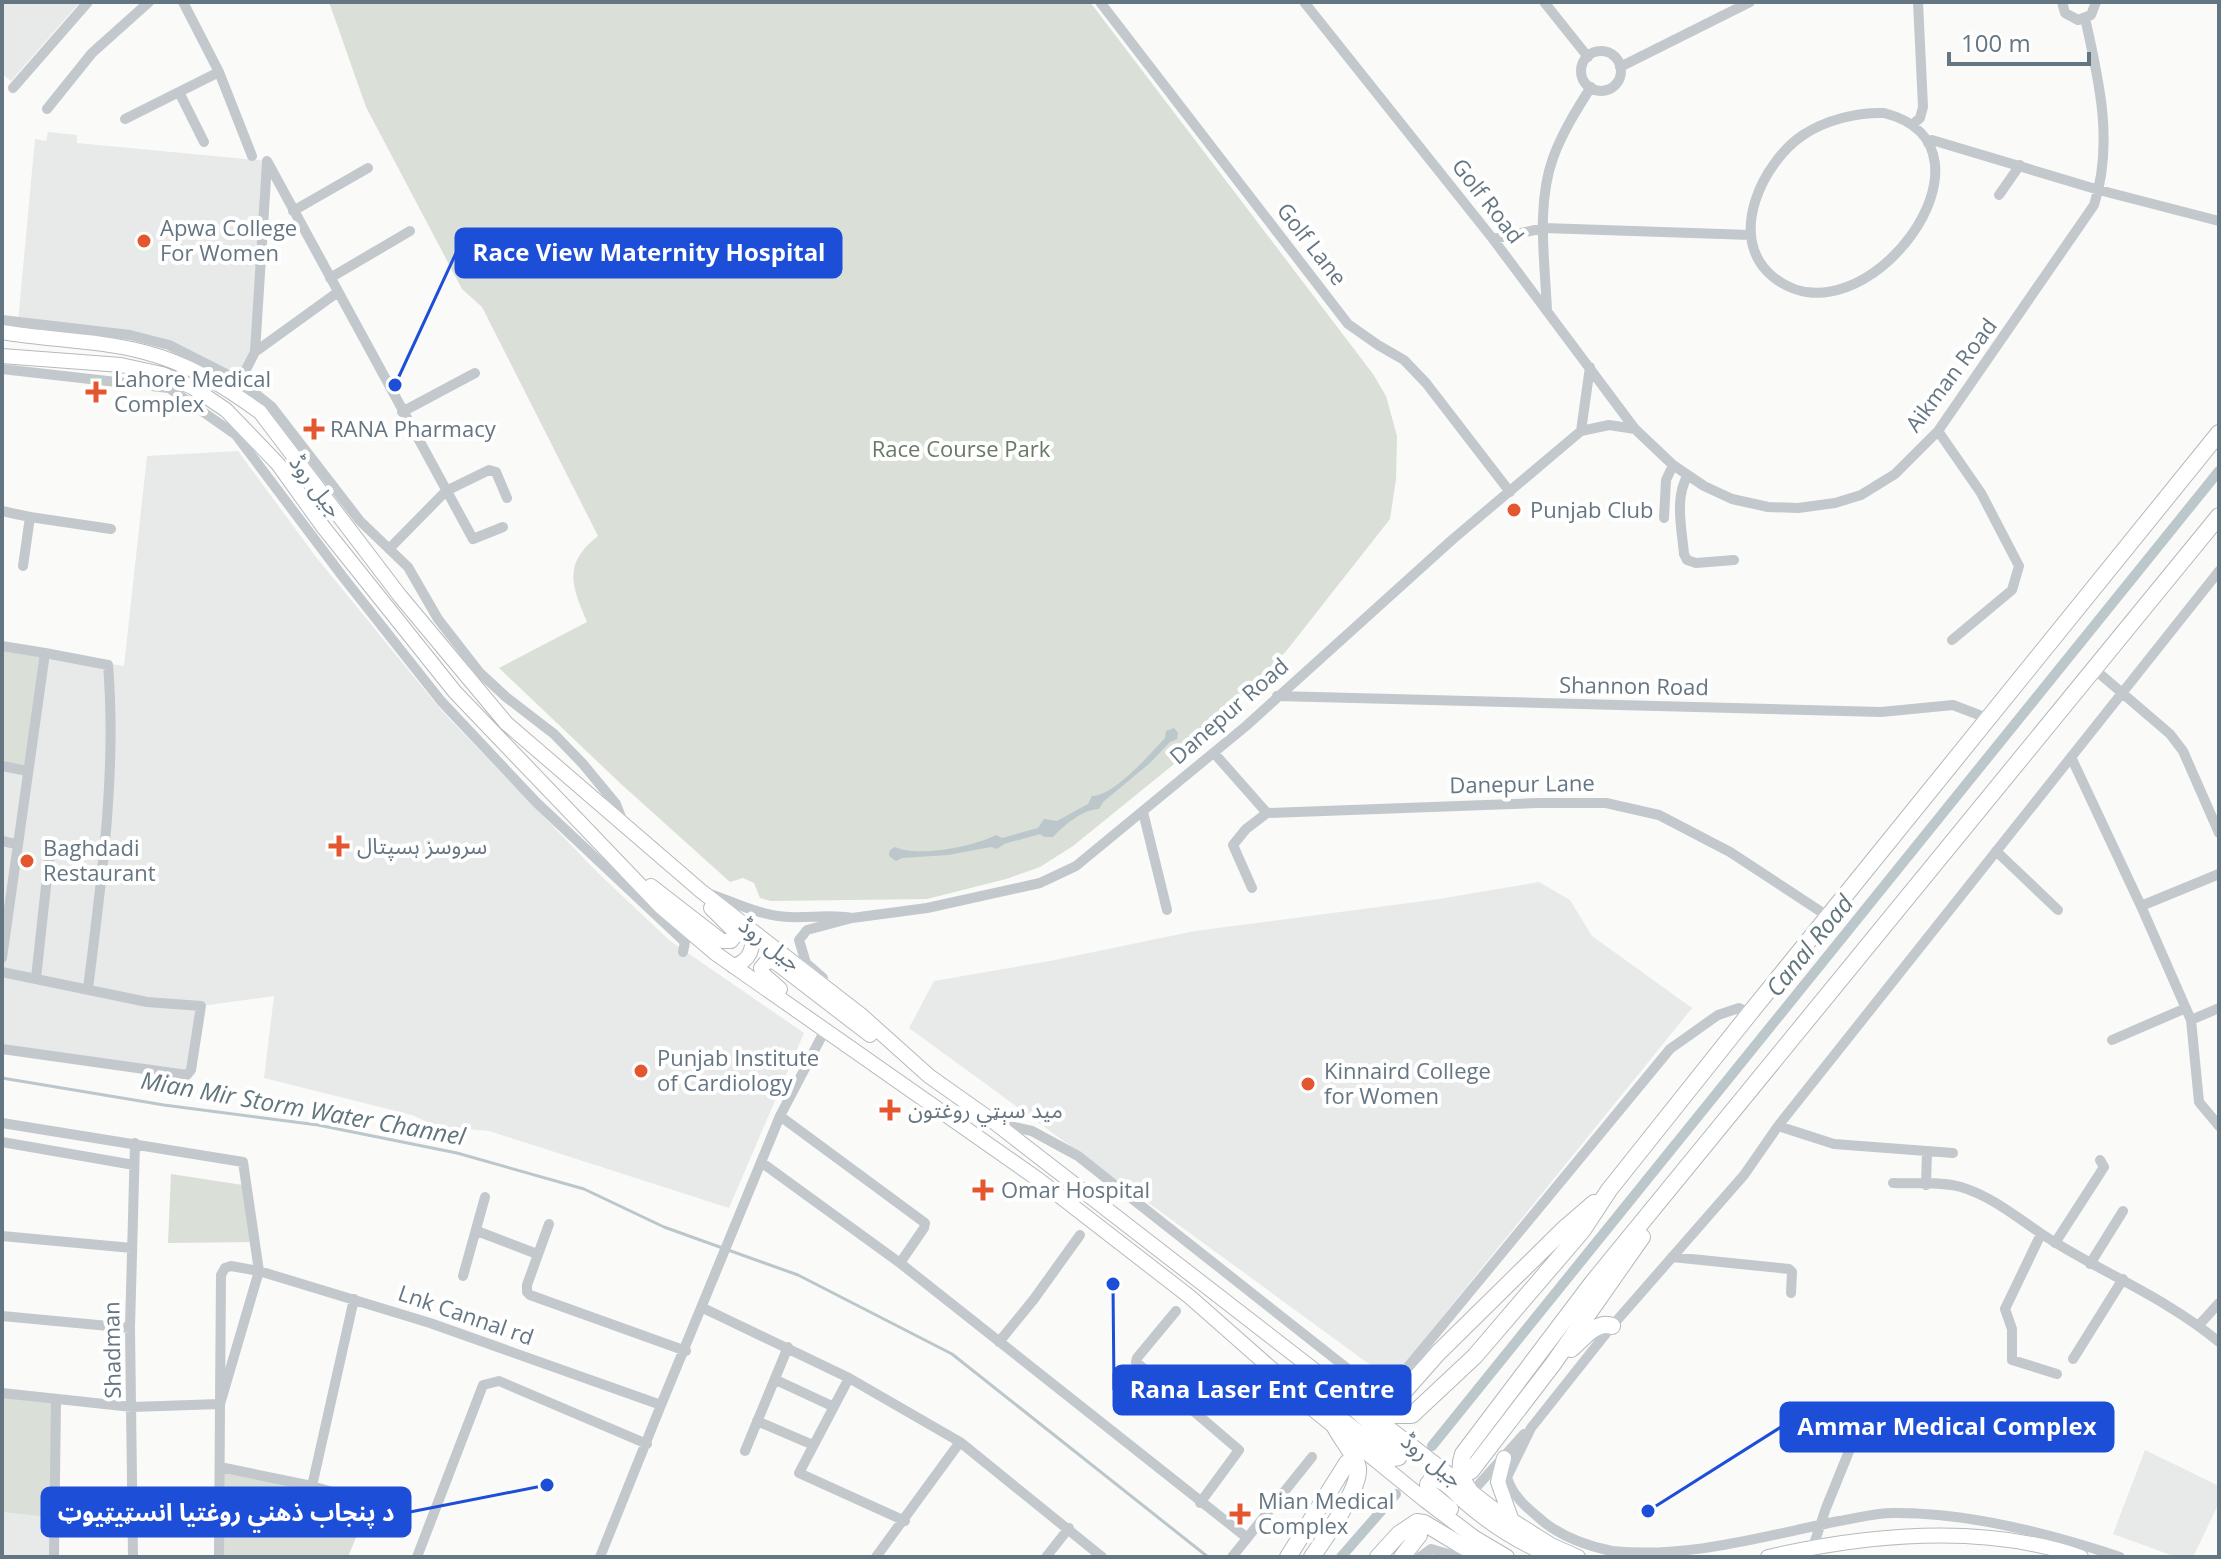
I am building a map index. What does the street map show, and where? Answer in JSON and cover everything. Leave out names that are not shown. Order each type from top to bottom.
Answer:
[{"type":"highway","points":[[1362,1405],[1407,1416],[1416,1412],[1475,1356],[1582,1231],[1609,1190],[1750,1013],[2219,433]]},
{"type":"highway","points":[[1471,1491],[1461,1478],[1463,1454],[1593,1282],[2219,516]]},
{"type":"highway","points":[[1471,1471],[1553,1364],[1692,1163]]},
{"type":"highway","points":[[1392,1405],[1438,1353],[1565,1228],[1609,1190]]},
{"type":"highway","points":[[1553,1364],[1600,1324],[1612,1326]]},
{"type":"highway","points":[[1312,1557],[1357,1477],[1357,1465],[1334,1425]]},
{"type":"highway","points":[[1288,1557],[1347,1463]]},
{"type":"highway","points":[[1378,1557],[1399,1534],[1417,1522],[1424,1523],[1464,1547],[1499,1555]]},
{"type":"highway","points":[[1402,1557],[1419,1535]]},
{"type":"main road","name":"جیل روڈ","points":[[2,332],[144,351],[194,370],[260,412],[429,632],[506,723],[651,849],[861,1015],[929,1076],[994,1122],[1471,1491],[1512,1521],[1578,1557]]},
{"type":"main road","name":"جیل روڈ","points":[[2,356],[121,365],[162,374],[192,387],[226,410],[278,464],[333,540],[455,692],[661,907],[733,966],[1016,1162],[1190,1297],[1334,1425],[1426,1501],[1499,1555]]},
{"type":"main road","points":[[617,860],[722,941],[731,941],[734,934],[731,928],[651,849]]},
{"type":"main road","points":[[733,966],[740,964],[751,953],[753,932]]},
{"type":"main road","points":[[825,1030],[763,974],[763,964],[775,962],[929,1076]]},
{"type":"main road","points":[[1274,1371],[1316,1397],[1393,1459],[1399,1458],[1400,1450],[1334,1391],[1323,1374]]},
{"type":"main road","points":[[1504,1458],[1498,1482],[1512,1521]]},
{"type":"main road","points":[[1499,1555],[1473,1526],[1428,1490],[1430,1480],[1441,1481],[1484,1520],[1515,1539],[1555,1557]]},
{"type":"main road","points":[[1768,1557],[1813,1547],[1883,1538],[1952,1536],[2019,1543],[2081,1557]]},
{"type":"street","points":[[13,88],[88,2]]},
{"type":"street","points":[[47,109],[92,53],[149,2]]},
{"type":"street","points":[[183,2],[219,72],[252,156]]},
{"type":"street","name":"Golf Lane","points":[[1100,2],[1348,324],[1404,360],[1426,383],[1510,492]]},
{"type":"street","name":"Golf Road","points":[[1304,2],[1493,239],[1635,429]]},
{"type":"street","points":[[1544,2],[1588,57]]},
{"type":"street","points":[[1620,67],[1750,2]]},
{"type":"street","points":[[1912,125],[1920,118],[1923,107],[1918,2]]},
{"type":"street","points":[[2062,2],[2065,13],[2071,18],[2085,18],[2096,2]]},
{"type":"street","name":"Aikman Road","points":[[1635,429],[1673,465],[1704,486],[1732,499],[1768,507],[1798,508],[1835,503],[1861,495],[1895,474],[1938,431],[2094,205],[2104,148],[2103,111],[2085,18]]},
{"type":"street","points":[[1601,51],[1618,60],[1620,79],[1615,85],[1602,91],[1591,87],[1583,77],[1582,68],[1588,57],[1601,51]]},
{"type":"street","points":[[125,119],[219,72]]},
{"type":"street","points":[[1548,313],[1544,228],[1546,189],[1553,160],[1591,87]]},
{"type":"street","points":[[179,92],[204,142]]},
{"type":"street","points":[[1884,113],[1912,125],[1928,143],[1936,177],[1931,204],[1912,237],[1888,261],[1855,283],[1816,292],[1802,290],[1769,274],[1753,248],[1754,206],[1770,170],[1802,136],[1819,126],[1862,114],[1884,113]]},
{"type":"street","points":[[1928,143],[1932,140],[2099,190],[2219,221]]},
{"type":"street","points":[[240,381],[255,352],[267,161],[473,539],[503,527]]},
{"type":"street","points":[[1999,195],[2020,165]]},
{"type":"street","points":[[293,211],[368,168]]},
{"type":"street","points":[[1493,239],[1544,228],[1751,235]]},
{"type":"street","points":[[330,278],[410,231]]},
{"type":"street","points":[[255,352],[338,292]]},
{"type":"street","points":[[2,320],[130,335],[169,345],[240,381],[272,407],[360,521],[418,581],[438,619],[480,673],[554,734],[583,764],[616,804],[625,826]]},
{"type":"street","points":[[1590,367],[1581,431],[1609,425],[1635,429]]},
{"type":"street","points":[[2,369],[169,388],[236,435],[441,701],[537,803],[685,942],[683,952]]},
{"type":"street","points":[[402,412],[475,373]]},
{"type":"street","name":"Danepur Road","points":[[861,1015],[806,963],[799,940],[807,930],[852,918],[927,908],[1040,883],[1076,866],[1214,753],[1453,539],[1581,431]]},
{"type":"street","points":[[1938,431],[1981,493],[2019,566],[2012,590],[1952,640]]},
{"type":"street","points":[[1664,518],[1666,480],[1673,465]]},
{"type":"street","points":[[368,554],[386,546],[446,491],[493,470],[507,498]]},
{"type":"street","points":[[1688,475],[1682,484],[1680,502],[1687,560],[1696,563],[1734,560]]},
{"type":"street","points":[[2,511],[111,529]]},
{"type":"street","points":[[23,566],[30,517]]},
{"type":"street","points":[[1471,1491],[1531,1428],[1612,1326],[1744,1175],[1778,1126],[2219,571]]},
{"type":"street","points":[[2,646],[108,665],[112,702],[105,853],[88,989]]},
{"type":"street","points":[[2,958],[45,653]]},
{"type":"street","points":[[2093,668],[2170,734],[2183,751],[2219,833]]},
{"type":"street","name":"Shannon Road","points":[[1277,696],[1881,712],[1953,705],[1987,718]]},
{"type":"street","points":[[1214,753],[1267,813],[1246,829],[1233,845],[1252,888]]},
{"type":"street","points":[[2071,757],[2191,1020],[2199,1102],[2219,1126]]},
{"type":"street","points":[[2,766],[28,771]]},
{"type":"street","name":"Danepur Lane","points":[[1267,813],[1606,803],[1659,815],[1730,852],[1829,917]]},
{"type":"street","points":[[1143,812],[1167,910]]},
{"type":"street","points":[[2,841],[16,844]]},
{"type":"street","points":[[1996,851],[2058,910]]},
{"type":"street","points":[[36,978],[49,859]]},
{"type":"street","points":[[2141,906],[2219,874]]},
{"type":"street","name":"Danepur Road","points":[[701,891],[762,913],[787,917],[852,918]]},
{"type":"street","points":[[2,972],[147,1002],[201,1006],[191,1070],[187,1075],[2,1049]]},
{"type":"street","points":[[994,1122],[1032,1131],[1078,1156],[1372,1388],[1383,1389],[1393,1385],[1670,1049],[1718,1015],[1739,1008],[1750,1013]]},
{"type":"street","points":[[2112,1040],[2186,1008]]},
{"type":"street","points":[[2191,1020],[2219,1008]]},
{"type":"street","points":[[600,1557],[780,1116],[825,1030]]},
{"type":"street","points":[[780,1116],[925,1223],[900,1263]]},
{"type":"street","points":[[2,1123],[243,1162],[259,1271],[220,1404],[219,1557]]},
{"type":"street","points":[[1778,1126],[1834,1144],[1953,1153]]},
{"type":"street","points":[[2,1142],[134,1165]]},
{"type":"street","name":"Shadman","points":[[133,1557],[130,1328],[135,1143]]},
{"type":"street","points":[[1926,1185],[1927,1151]]},
{"type":"street","points":[[2055,1243],[2104,1167],[2100,1160]]},
{"type":"street","points":[[761,1162],[900,1263],[1246,1537]]},
{"type":"street","points":[[1893,1183],[1957,1186],[1992,1200],[2055,1243],[2199,1325],[2219,1342]]},
{"type":"street","points":[[463,1276],[485,1197]]},
{"type":"street","points":[[2090,1264],[2123,1211]]},
{"type":"street","points":[[549,1224],[527,1285],[530,1295],[686,1351]]},
{"type":"street","points":[[477,1231],[537,1254]]},
{"type":"street","points":[[2041,1234],[2005,1309],[2012,1329],[2012,1360],[2057,1374]]},
{"type":"street","points":[[999,1342],[1080,1235]]},
{"type":"street","points":[[2,1236],[132,1248]]},
{"type":"street","points":[[1672,1257],[1789,1269],[1792,1272],[1791,1293]]},
{"type":"street","name":"Lnk Cannal rd","points":[[220,1404],[221,1275],[225,1268],[231,1266],[259,1271],[430,1323],[661,1405]]},
{"type":"street","points":[[2073,1359],[2123,1279]]},
{"type":"street","points":[[312,1486],[354,1299]]},
{"type":"street","points":[[2199,1325],[2219,1303]]},
{"type":"street","points":[[703,1308],[849,1378],[960,1442],[1102,1557]]},
{"type":"street","points":[[1176,1311],[1136,1362],[1239,1450],[1200,1503]]},
{"type":"street","points":[[2,1316],[130,1328]]},
{"type":"street","points":[[745,1451],[788,1347]]},
{"type":"street","points":[[849,1378],[799,1473],[905,1521]]},
{"type":"street","points":[[776,1380],[832,1406]]},
{"type":"street","points":[[417,1557],[483,1385],[490,1381],[499,1381],[647,1444]]},
{"type":"street","points":[[2,1393],[132,1407],[220,1404]]},
{"type":"street","points":[[54,1557],[56,1399]]},
{"type":"street","points":[[757,1421],[813,1445]]},
{"type":"street","points":[[1531,1428],[1507,1473],[1508,1482],[1528,1509],[1561,1534],[1577,1542],[1623,1553],[1681,1556],[1820,1525],[1892,1513],[1942,1517],[2024,1530],[2120,1557]]},
{"type":"street","points":[[1813,1547],[1856,1434]]},
{"type":"street","points":[[876,1557],[960,1442]]},
{"type":"street","points":[[1234,1555],[1312,1457]]},
{"type":"street","points":[[220,1467],[312,1486],[370,1503]]},
{"type":"street","points":[[1046,1557],[1069,1528]]},
{"type":"street","points":[[1420,1557],[1431,1549],[1459,1557]]},
{"type":"shaded area","points":[[2,2],[80,2],[11,81],[2,74]]},
{"type":"shaded area","name":"Apwa College For Women","points":[[48,132],[77,135],[77,143],[267,161],[255,352],[240,381],[169,345],[18,322],[35,139],[46,141]]},
{"type":"shaded area","name":"سروسز ہسپتال","points":[[238,451],[316,557],[441,710],[598,873],[669,940],[804,1033],[729,1208],[489,1131],[436,1126],[412,1115],[264,1078],[274,996],[201,1006],[187,1075],[2,1049],[2,766],[45,653],[124,666],[147,456]]},
{"type":"shaded area","points":[[1174,728],[1178,733],[1177,739],[1103,802],[1099,809],[1080,815],[1053,837],[1040,834],[1004,844],[997,849],[991,847],[948,855],[896,861],[889,856],[890,850],[895,847],[918,851],[946,849],[996,835],[1002,838],[1038,828],[1044,819],[1057,821],[1088,804],[1092,796],[1121,782],[1165,738],[1166,731]]},
{"type":"shaded area","name":"Kinnaird College for Women","points":[[1539,882],[1570,900],[1592,936],[1692,1008],[1391,1380],[909,1028],[934,981],[1195,931],[1439,899]]},
{"type":"shaded area","points":[[2145,1450],[2219,1486],[2219,1503],[2193,1557],[2176,1557],[2113,1534]]},
{"type":"shaded area","points":[[2,1512],[55,1518],[54,1557],[2,1557]]},
{"type":"green space","name":"Race Course Park","points":[[329,2],[1090,2],[1373,374],[1386,396],[1397,436],[1396,479],[1390,519],[1287,650],[1184,756],[1073,846],[1040,867],[927,899],[771,901],[760,898],[754,883],[743,878],[730,882],[499,668],[587,622],[573,576],[579,556],[598,536],[482,307],[462,289],[366,107]]},
{"type":"green space","points":[[2,651],[42,657],[25,765],[2,762]]},
{"type":"green space","points":[[171,1174],[249,1186],[255,1242],[168,1243]]},
{"type":"green space","points":[[2,1393],[56,1399],[55,1518],[2,1512]]},
{"type":"green space","points":[[220,1467],[370,1503],[348,1557],[219,1557]]},
{"type":"waterway","name":"Canal Road","points":[[1432,1446],[2219,471]]},
{"type":"waterway","name":"Mian Mir Storm Water Channel","points":[[2,1078],[164,1105],[318,1125],[457,1153],[584,1189],[664,1227],[798,1275],[952,1354],[1208,1557]]},
{"type":"waterway","points":[[1341,1557],[1396,1494]]},
{"type":"place","name":"Apwa College For Women","points":[[144,241]]},
{"type":"place","name":"Race View Maternity Hospital","points":[[395,385]]},
{"type":"place","name":"Lahore Medical Complex","points":[[96,392]]},
{"type":"place","name":"RANA Pharmacy","points":[[314,429]]},
{"type":"place","name":"Punjab Club","points":[[1514,510]]},
{"type":"place","name":"سروسز ہسپتال","points":[[339,846]]},
{"type":"place","name":"Baghdadi Restaurant","points":[[27,861]]},
{"type":"place","name":"Punjab Institute of Cardiology","points":[[641,1071]]},
{"type":"place","name":"Kinnaird College for Women","points":[[1308,1084]]},
{"type":"place","name":"مید سېټي روغتون","points":[[890,1110]]},
{"type":"place","name":"Omar Hospital","points":[[983,1190]]},
{"type":"place","name":"Rana Laser Ent Centre","points":[[1113,1284]]},
{"type":"place","name":"د پنجاب ذهني روغتیا انسټیټیوټ","points":[[547,1485]]},
{"type":"place","name":"Ammar Medical Complex","points":[[1648,1511]]},
{"type":"place","name":"Mian Medical Complex","points":[[1240,1514]]}]
